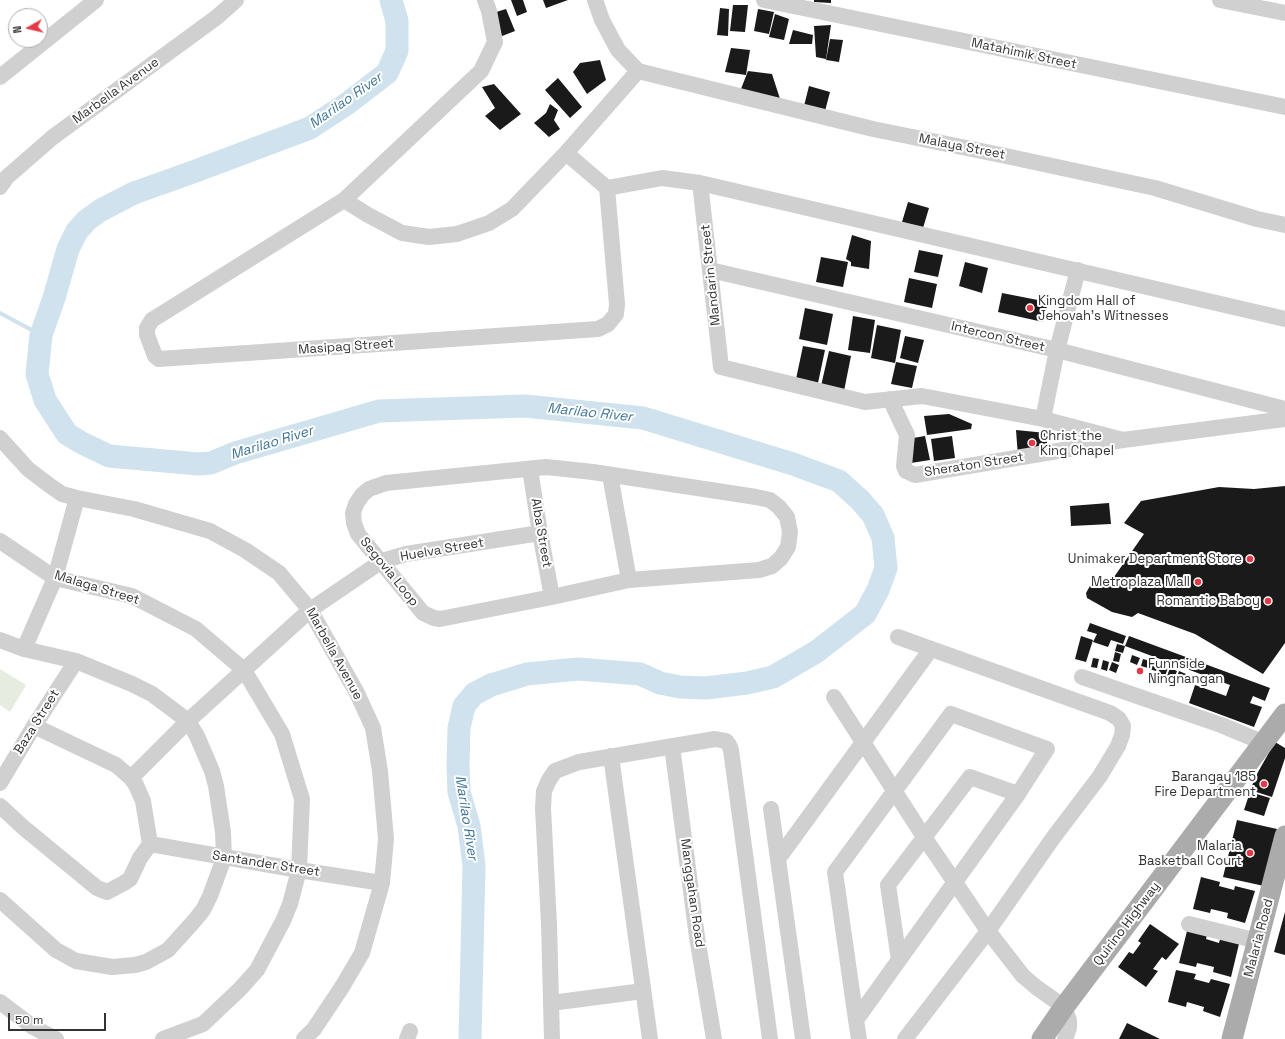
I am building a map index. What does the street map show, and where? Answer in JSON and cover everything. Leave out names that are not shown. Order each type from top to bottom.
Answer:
[{"type":"main road","name":"Quirino Highway","points":[[1042,1039],[1064,1007],[1262,742],[1285,714]]},
{"type":"main road","name":"Malaria Road","points":[[1232,1039],[1285,839]]},
{"type":"street","points":[[0,77],[96,0]]},
{"type":"street","name":"Marbella Avenue","points":[[2,178],[53,137],[217,17],[236,0]]},
{"type":"street","name":"Masipag Street","points":[[485,0],[489,11],[495,42],[481,71],[344,200],[152,320],[147,328],[147,335],[155,356],[159,359],[598,329],[608,324],[616,314],[617,304],[607,188]]},
{"type":"street","points":[[344,200],[402,233],[429,237],[457,234],[490,223],[512,209],[566,153],[638,71],[618,50],[602,20],[595,0]]},
{"type":"street","name":"Matahimik Street","points":[[764,0],[1285,107]]},
{"type":"street","points":[[1220,0],[1238,2],[1285,13]]},
{"type":"street","name":"Malaya Street","points":[[638,71],[874,129],[1155,188],[1257,219],[1285,225]]},
{"type":"street","points":[[566,153],[607,188],[662,178],[700,183],[1285,319]]},
{"type":"street","name":"Mandarin Street","points":[[700,183],[721,367],[865,402],[890,399]]},
{"type":"street","name":"Intercon Street","points":[[710,270],[1057,350],[1285,409]]},
{"type":"street","points":[[1043,419],[1057,350],[1078,270]]},
{"type":"street","points":[[890,399],[922,396],[1043,419],[1123,440]]},
{"type":"street","name":"Sheraton Street","points":[[890,399],[907,435],[904,466],[906,471],[916,475],[1123,440],[1285,419]]},
{"type":"street","name":"Marbella Avenue","points":[[0,438],[17,458],[36,475],[62,494],[134,509],[210,531],[245,550],[279,573],[310,610],[357,693],[373,728],[380,770],[386,839],[382,883],[362,953],[318,1023],[304,1039]]},
{"type":"street","name":"Segovia Loop","points":[[546,467],[566,468],[610,475],[770,500],[779,507],[787,517],[790,532],[788,547],[781,558],[772,566],[760,570],[629,580],[440,619],[434,618],[423,612],[358,534],[354,523],[353,513],[356,504],[362,495],[369,489],[393,483],[546,467]]},
{"type":"street","name":"Alba Street","points":[[530,469],[552,597]]},
{"type":"street","points":[[610,475],[629,580]]},
{"type":"street","points":[[24,649],[55,578],[77,498]]},
{"type":"street","name":"Huelva Street","points":[[131,778],[188,721],[310,610],[382,561],[406,554],[540,533]]},
{"type":"street","name":"Malaga Street","points":[[0,541],[55,578],[132,596],[196,629],[244,670],[282,734],[302,799],[299,870],[290,904],[283,921],[257,970],[240,989],[203,1024],[163,1039]]},
{"type":"street","points":[[898,637],[1110,713],[1119,719],[1123,726],[1122,735],[1118,746],[1100,776],[1053,838],[988,931],[906,1039]]},
{"type":"street","points":[[0,640],[24,649],[76,662],[132,684],[152,694],[188,721],[197,736],[212,772],[216,786],[223,832],[224,858],[210,896],[203,910],[195,920],[168,950],[146,962],[136,965],[112,968],[76,961],[56,950],[0,900]]},
{"type":"street","points":[[778,860],[931,649]]},
{"type":"street","name":"Baza Street","points":[[0,783],[34,726],[76,662]]},
{"type":"street","points":[[1082,677],[1221,725],[1262,742]]},
{"type":"street","points":[[834,697],[924,837],[988,931],[1023,976],[1064,1007],[1069,1020],[1069,1028],[1065,1039]]},
{"type":"street","points":[[856,1020],[1018,794],[1047,749],[951,714],[835,872],[856,1020],[859,1039]]},
{"type":"street","points":[[0,806],[96,888],[107,892],[124,884],[130,879],[140,858],[150,844],[143,801],[131,778],[116,765],[34,726]]},
{"type":"street","points":[[552,1039],[549,924],[543,808],[544,791],[549,780],[555,771],[579,762],[715,738],[726,741],[729,745],[770,1039]]},
{"type":"street","name":"Manggahan Road","points":[[672,746],[698,937],[714,1039]]},
{"type":"street","points":[[611,756],[650,1039]]},
{"type":"street","points":[[899,960],[888,884],[970,776],[1018,794]]},
{"type":"street","points":[[771,809],[803,1039]]},
{"type":"street","name":"Santander Street","points":[[150,844],[224,858],[382,883]]},
{"type":"street","points":[[1189,924],[1258,941]]},
{"type":"street","points":[[551,1003],[643,991]]},
{"type":"street","points":[[0,1002],[33,1027],[56,1039]]},
{"type":"shaded area","points":[[0,669],[26,685],[10,712],[0,705]]},
{"type":"building","points":[[511,0],[523,0],[527,12],[517,16]]},
{"type":"building","points":[[543,0],[568,0],[546,8]]},
{"type":"building","points":[[814,0],[831,0],[831,3],[814,2]]},
{"type":"building","points":[[733,5],[748,5],[745,32],[730,31]]},
{"type":"building","points":[[720,8],[729,9],[728,36],[717,35]]},
{"type":"building","points":[[506,9],[515,31],[497,38],[493,13]]},
{"type":"building","points":[[758,9],[774,12],[769,34],[754,31]]},
{"type":"building","points":[[775,14],[789,19],[784,40],[769,37]]},
{"type":"building","points":[[831,25],[826,59],[816,57],[814,26]]},
{"type":"building","points":[[793,30],[813,35],[812,44],[789,44]]},
{"type":"building","points":[[830,39],[843,40],[839,62],[826,60]]},
{"type":"building","points":[[731,48],[750,50],[746,75],[725,72]]},
{"type":"building","points":[[600,60],[606,80],[587,94],[573,72],[580,63]]},
{"type":"building","points":[[748,71],[772,74],[782,105],[739,94]]},
{"type":"building","points":[[558,78],[582,107],[570,118],[545,90]]},
{"type":"building","points":[[494,84],[521,114],[500,130],[485,116],[495,108],[482,87]]},
{"type":"building","points":[[809,86],[830,92],[824,115],[803,110]]},
{"type":"building","points":[[550,104],[558,110],[554,120],[560,129],[549,137],[534,123],[546,113]]},
{"type":"building","points":[[908,202],[929,208],[923,228],[902,222]]},
{"type":"building","points":[[852,235],[871,241],[869,269],[851,266],[851,262],[846,259]]},
{"type":"building","points":[[919,250],[943,255],[938,277],[914,272]]},
{"type":"building","points":[[821,257],[848,262],[843,287],[816,282]]},
{"type":"building","points":[[965,262],[988,268],[982,293],[959,286]]},
{"type":"building","points":[[909,278],[937,284],[932,308],[904,302]]},
{"type":"building","points":[[1002,293],[1048,302],[1043,322],[998,312]]},
{"type":"building","points":[[805,308],[833,314],[827,345],[799,339]]},
{"type":"building","points":[[853,316],[875,320],[870,353],[848,350]]},
{"type":"building","points":[[877,325],[901,330],[895,363],[871,358]]},
{"type":"building","points":[[905,336],[924,340],[918,363],[900,358]]},
{"type":"building","points":[[803,346],[825,350],[818,383],[796,379]]},
{"type":"building","points":[[829,351],[851,356],[844,391],[821,386]]},
{"type":"building","points":[[896,362],[917,366],[912,388],[891,384]]},
{"type":"building","points":[[949,414],[972,424],[971,429],[927,435],[924,416]]},
{"type":"building","name":"Christ the King Chapel","points":[[1016,430],[1046,433],[1048,452],[1018,457]]},
{"type":"building","points":[[925,436],[930,460],[911,463],[907,439]]},
{"type":"building","points":[[952,436],[955,458],[934,461],[931,439]]},
{"type":"building","name":"Metroplaza Mall","points":[[1285,486],[1285,643],[1263,674],[1195,634],[1138,613],[1132,617],[1112,612],[1087,598],[1086,593],[1095,577],[1107,587],[1144,534],[1124,523],[1141,501],[1219,487],[1254,489]]},
{"type":"building","points":[[1109,503],[1111,524],[1071,526],[1070,506]]},
{"type":"building","points":[[1090,623],[1126,636],[1123,644],[1111,640],[1108,647],[1093,642],[1097,634],[1087,631]]},
{"type":"building","points":[[1081,636],[1093,640],[1086,662],[1075,659]]},
{"type":"building","points":[[1129,636],[1270,688],[1265,701],[1253,696],[1250,703],[1262,707],[1254,727],[1189,703],[1195,685],[1226,696],[1230,685],[1125,646]]},
{"type":"building","points":[[1117,644],[1125,646],[1123,653],[1115,651]]},
{"type":"building","points":[[1115,652],[1121,654],[1119,662],[1113,661]]},
{"type":"building","points":[[1132,655],[1140,658],[1137,665],[1130,662]]},
{"type":"building","points":[[1093,658],[1099,659],[1097,668],[1091,667]]},
{"type":"building","points":[[1143,659],[1150,661],[1148,668],[1141,666]]},
{"type":"building","points":[[1103,660],[1109,662],[1107,671],[1101,669]]},
{"type":"building","points":[[1112,662],[1119,665],[1116,673],[1109,670]]},
{"type":"building","points":[[1152,662],[1159,664],[1156,671],[1149,669]]},
{"type":"building","points":[[1161,665],[1168,668],[1165,676],[1158,673]]},
{"type":"building","points":[[1170,668],[1177,671],[1174,679],[1167,676]]},
{"type":"building","points":[[1179,671],[1186,674],[1183,682],[1176,680]]},
{"type":"building","points":[[1275,742],[1285,748],[1285,758],[1272,797],[1250,790],[1258,772]]},
{"type":"building","points":[[1250,792],[1270,798],[1264,816],[1244,810]]},
{"type":"building","name":"Malaria Basketball Court","points":[[1237,820],[1277,829],[1264,886],[1223,877]]},
{"type":"building","points":[[1201,877],[1220,882],[1219,886],[1234,890],[1235,886],[1255,891],[1245,923],[1227,918],[1228,913],[1211,909],[1210,913],[1193,909]]},
{"type":"building","points":[[1285,912],[1285,955],[1274,952]]},
{"type":"building","points":[[1150,924],[1179,944],[1166,960],[1162,957],[1153,969],[1158,971],[1146,987],[1118,967],[1129,952],[1133,954],[1141,943],[1138,941]]},
{"type":"building","points":[[1187,931],[1207,935],[1206,939],[1219,943],[1220,939],[1239,944],[1231,977],[1213,972],[1214,967],[1197,963],[1196,967],[1179,963]]},
{"type":"building","points":[[1176,970],[1196,974],[1194,979],[1209,983],[1211,979],[1230,984],[1220,1017],[1203,1011],[1204,1007],[1187,1002],[1186,1007],[1168,1002]]},
{"type":"building","points":[[1127,1023],[1160,1039],[1119,1039]]},
{"type":"waterway","name":"Marilao River","points":[[391,0],[397,21],[397,51],[387,73],[348,103],[310,128],[134,193],[101,210],[87,220],[77,231],[68,249],[54,298],[41,335],[37,374],[45,400],[67,434],[109,456],[198,464],[211,463],[235,453],[379,411],[525,406],[643,418],[793,464],[839,481],[860,500],[873,515],[883,538],[886,568],[878,590],[865,614],[816,652],[773,677],[747,683],[706,688],[680,687],[660,683],[640,674],[578,669],[527,674],[491,685],[474,694],[464,706],[459,728],[458,766],[459,792],[469,826],[474,866],[470,1039]]},
{"type":"waterway","points":[[0,313],[41,335]]},
{"type":"place","name":"Kingdom Hall of Jehovah's Witnesses","points":[[1030,308]]},
{"type":"place","name":"Christ the King Chapel","points":[[1032,443]]},
{"type":"place","name":"Unimaker Department Store","points":[[1250,559]]},
{"type":"place","name":"Metroplaza Mall","points":[[1198,582]]},
{"type":"place","name":"Romantic Baboy","points":[[1268,601]]},
{"type":"place","name":"Funnside Ningnangan","points":[[1140,671]]},
{"type":"place","name":"Barangay 185 Fire Department","points":[[1264,784]]},
{"type":"place","name":"Malaria Basketball Court","points":[[1250,853]]}]
